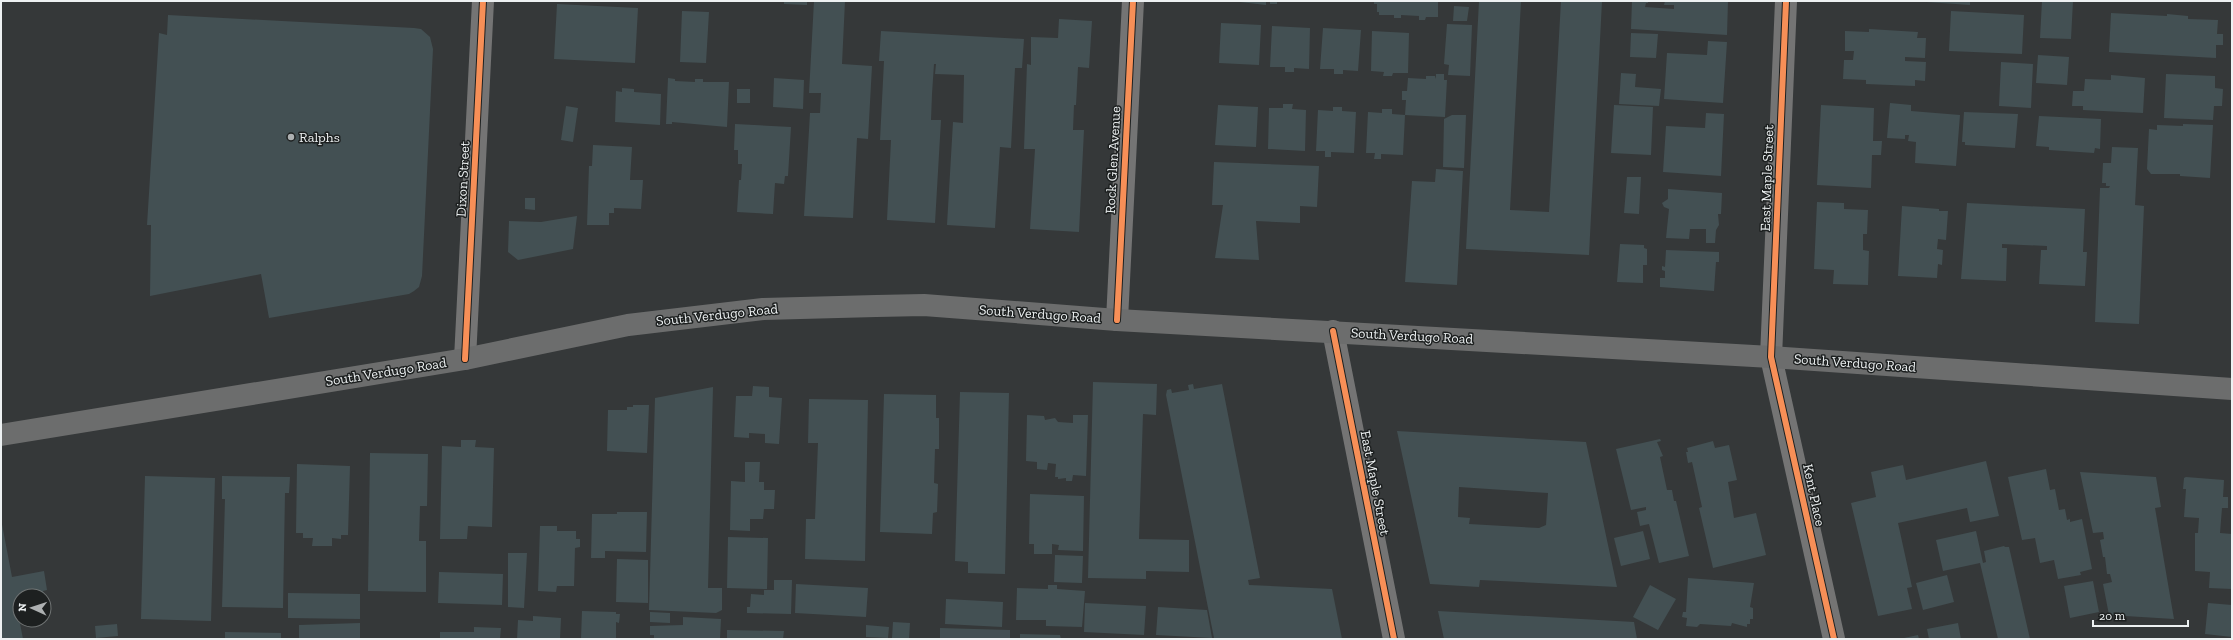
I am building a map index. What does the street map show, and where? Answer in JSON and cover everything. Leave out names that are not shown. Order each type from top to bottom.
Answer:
[{"type":"main road","name":"South Verdugo Road","points":[[1,435],[465,359],[628,325],[763,309],[924,305],[1117,320],[1771,357],[2232,390]]},
{"type":"street","name":"Dixon Street","points":[[465,359],[483,1]]},
{"type":"street","name":"Rock Glen Avenue","points":[[1117,320],[1133,1]]},
{"type":"street","name":"East Maple Street","points":[[1771,357],[1786,1]]},
{"type":"street","name":"East Maple Street","points":[[1333,332],[1394,639]]},
{"type":"street","name":"Kent Place","points":[[1771,357],[1834,639]]},
{"type":"building","points":[[784,1],[807,1],[807,5],[784,4]]},
{"type":"building","points":[[814,1],[845,1],[842,64],[872,66],[868,139],[857,138],[853,218],[804,216],[810,113],[820,113],[821,93],[809,93]]},
{"type":"building","points":[[1266,1],[1266,5],[1240,2]]},
{"type":"building","points":[[1270,1],[1277,1],[1277,4],[1270,4]]},
{"type":"building","points":[[1374,1],[1438,1],[1438,17],[1426,17],[1425,20],[1419,20],[1419,16],[1401,15],[1401,18],[1394,18],[1394,15],[1379,15],[1379,12],[1377,12],[1377,4],[1374,4]]},
{"type":"building","points":[[1479,1],[1521,1],[1510,210],[1549,212],[1561,1],[1602,1],[1589,255],[1466,249]]},
{"type":"building","points":[[1632,1],[1648,1],[1645,7],[1674,9],[1674,5],[1664,5],[1665,1],[1728,1],[1727,35],[1631,29]]},
{"type":"building","points":[[1912,1],[1970,1],[1970,5]]},
{"type":"building","points":[[2042,1],[2073,1],[2071,39],[2040,38]]},
{"type":"building","points":[[557,4],[638,8],[635,63],[554,59]]},
{"type":"building","points":[[1454,6],[1469,7],[1467,21],[1453,21]]},
{"type":"building","points":[[682,11],[709,12],[706,63],[680,62]]},
{"type":"building","points":[[1951,11],[2024,15],[2022,54],[1949,51]]},
{"type":"building","points":[[2111,13],[2167,16],[2167,14],[2188,16],[2188,19],[2218,20],[2217,34],[2223,34],[2223,45],[2216,45],[2216,58],[2109,52]]},
{"type":"building","name":"Ralphs","points":[[168,15],[414,28],[421,29],[430,37],[433,49],[422,276],[419,287],[409,294],[269,318],[261,274],[150,296],[151,225],[147,225],[159,33],[167,35]]},
{"type":"building","points":[[1059,19],[1092,21],[1089,68],[1078,67],[1076,105],[1074,105],[1073,130],[1084,130],[1079,232],[1030,229],[1035,149],[1024,149],[1027,64],[1031,65],[1031,37],[1058,38]]},
{"type":"building","points":[[1221,23],[1261,25],[1259,65],[1219,63]]},
{"type":"building","points":[[1447,24],[1472,25],[1470,76],[1448,75],[1449,65],[1444,64]]},
{"type":"building","points":[[1272,26],[1310,28],[1309,69],[1294,68],[1294,72],[1285,72],[1285,67],[1270,67]]},
{"type":"building","points":[[1323,28],[1361,30],[1358,71],[1343,70],[1343,74],[1334,74],[1334,69],[1320,69]]},
{"type":"building","points":[[1869,29],[1918,32],[1917,38],[1926,38],[1925,58],[1905,57],[1905,61],[1926,62],[1925,81],[1915,80],[1915,86],[1866,84],[1866,80],[1843,79],[1844,60],[1853,60],[1854,51],[1845,51],[1845,31],[1869,32]]},
{"type":"building","points":[[881,31],[1024,39],[1022,68],[1015,68],[1011,148],[1000,147],[995,228],[947,225],[953,122],[963,123],[964,75],[935,74],[936,64],[934,64],[931,120],[941,120],[935,223],[887,220],[891,140],[880,140],[884,61],[879,61]]},
{"type":"building","points":[[1372,31],[1409,33],[1408,73],[1393,73],[1392,76],[1383,76],[1384,72],[1371,71]]},
{"type":"building","points":[[1631,33],[1658,34],[1656,58],[1630,57]]},
{"type":"building","points":[[1708,41],[1727,42],[1723,103],[1664,99],[1667,53],[1707,55]]},
{"type":"building","points":[[2038,55],[2069,57],[2067,85],[2036,83]]},
{"type":"building","points":[[2001,62],[2033,64],[2031,108],[1999,106]]},
{"type":"building","points":[[1621,73],[1636,74],[1635,87],[1661,89],[1659,106],[1619,104]]},
{"type":"building","points":[[1436,74],[1444,74],[1444,80],[1447,80],[1445,117],[1405,115],[1406,100],[1402,100],[1402,91],[1407,91],[1408,78],[1426,79],[1426,76],[1435,76],[1436,79]]},
{"type":"building","points":[[2166,74],[2215,76],[2215,88],[2223,89],[2222,106],[2214,106],[2213,120],[2164,118]]},
{"type":"building","points":[[2111,75],[2145,78],[2143,113],[2083,110],[2083,106],[2072,106],[2073,91],[2084,91],[2085,79],[2111,80]]},
{"type":"building","points":[[668,78],[675,79],[675,81],[695,82],[695,79],[703,79],[703,82],[729,82],[727,127],[672,122],[672,124],[666,124]]},
{"type":"building","points":[[774,78],[804,80],[803,109],[773,107]]},
{"type":"building","points":[[622,88],[634,89],[634,92],[661,94],[660,125],[615,122],[616,91],[622,92]]},
{"type":"building","points":[[737,89],[750,89],[750,103],[737,103]]},
{"type":"building","points":[[1890,103],[1911,105],[1911,111],[1960,115],[1956,166],[1915,163],[1916,142],[1908,141],[1909,135],[1905,135],[1905,139],[1887,138]]},
{"type":"building","points":[[1283,104],[1293,104],[1292,109],[1306,110],[1305,151],[1268,149],[1269,108],[1283,108]]},
{"type":"building","points":[[1218,105],[1258,107],[1256,147],[1215,145]]},
{"type":"building","points":[[1614,105],[1653,107],[1651,155],[1611,153]]},
{"type":"building","points":[[1821,105],[1874,108],[1873,141],[1882,141],[1881,155],[1872,155],[1871,188],[1817,185]]},
{"type":"building","points":[[566,106],[578,108],[573,142],[561,140]]},
{"type":"building","points":[[1333,107],[1342,107],[1342,111],[1356,112],[1354,153],[1331,152],[1331,157],[1325,157],[1325,151],[1316,151],[1318,110],[1333,111]]},
{"type":"building","points":[[1382,109],[1392,109],[1392,114],[1405,115],[1403,155],[1381,154],[1381,159],[1374,159],[1375,153],[1366,153],[1368,112],[1382,113]]},
{"type":"building","points":[[1964,112],[2018,114],[2015,148],[1965,145],[1965,142],[1962,142]]},
{"type":"building","points":[[1706,113],[1724,114],[1721,176],[1663,172],[1666,126],[1705,128]]},
{"type":"building","points":[[1452,115],[1466,115],[1464,168],[1443,167],[1444,119]]},
{"type":"building","points":[[2039,116],[2101,119],[2100,149],[2095,148],[2094,153],[2049,150],[2049,147],[2036,146]]},
{"type":"building","points":[[735,124],[791,127],[788,176],[785,176],[784,184],[775,183],[773,214],[737,212],[739,180],[741,180],[742,164],[738,164],[738,150],[734,150]]},
{"type":"building","points":[[2183,124],[2213,125],[2210,178],[2180,176],[2180,174],[2151,174],[2147,169],[2149,129],[2157,130],[2157,125],[2183,126]]},
{"type":"building","points":[[593,145],[632,147],[630,180],[643,180],[641,209],[614,208],[614,213],[609,213],[609,225],[587,225],[589,166],[592,166]]},
{"type":"building","points":[[2112,147],[2138,148],[2135,205],[2144,206],[2139,324],[2095,322],[2100,188],[2109,188],[2110,186],[2106,186],[2106,183],[2102,183],[2103,163],[2111,163]]},
{"type":"building","points":[[1214,162],[1319,166],[1317,207],[1300,206],[1300,223],[1256,221],[1259,260],[1215,258],[1223,205],[1212,205]]},
{"type":"building","points":[[1436,169],[1463,171],[1457,285],[1405,282],[1412,181],[1435,182]]},
{"type":"building","points":[[1627,177],[1641,177],[1639,214],[1624,213]]},
{"type":"building","points":[[1668,189],[1722,193],[1721,214],[1718,214],[1719,225],[1716,230],[1715,243],[1706,243],[1706,229],[1690,229],[1689,239],[1666,238],[1669,209],[1664,207],[1662,203],[1668,199]]},
{"type":"building","points":[[525,198],[535,198],[535,210],[525,209]]},
{"type":"building","points":[[1817,202],[1844,203],[1844,209],[1868,210],[1867,234],[1863,234],[1863,250],[1869,251],[1868,285],[1833,284],[1834,270],[1814,269]]},
{"type":"building","points":[[1967,203],[2085,209],[2083,252],[2087,252],[2085,286],[2039,284],[2041,250],[2047,250],[2047,246],[2002,244],[2002,248],[2007,248],[2006,281],[1961,279]]},
{"type":"building","points":[[1902,206],[1948,211],[1946,240],[1938,239],[1937,249],[1943,250],[1942,265],[1938,264],[1937,278],[1898,276]]},
{"type":"building","points":[[577,216],[573,249],[518,260],[508,252],[509,221],[541,222]]},
{"type":"building","points":[[1620,244],[1644,245],[1644,248],[1647,249],[1647,265],[1643,265],[1643,283],[1617,282]]},
{"type":"building","points":[[1666,250],[1719,252],[1719,262],[1716,262],[1714,291],[1660,287],[1660,278],[1665,278],[1665,271],[1662,270],[1662,266],[1665,267]]},
{"type":"building","points":[[1093,382],[1157,384],[1156,415],[1143,414],[1139,539],[1189,540],[1189,572],[1146,571],[1146,579],[1088,578]]},
{"type":"building","points":[[1193,384],[1194,389],[1222,384],[1260,578],[1248,580],[1249,585],[1332,589],[1342,639],[1214,638],[1166,395],[1167,390],[1171,389],[1172,393],[1189,390],[1188,385]]},
{"type":"building","points":[[753,386],[769,387],[769,397],[782,398],[779,444],[765,443],[765,434],[749,433],[749,438],[734,437],[736,396],[752,396]]},
{"type":"building","points":[[713,387],[708,588],[722,588],[722,610],[716,613],[649,610],[655,398]]},
{"type":"building","points":[[960,392],[1009,393],[1005,574],[968,573],[968,562],[955,561]]},
{"type":"building","points":[[884,394],[936,395],[936,418],[939,418],[939,449],[935,449],[934,483],[938,484],[937,512],[933,513],[932,534],[880,532]]},
{"type":"building","points":[[809,399],[868,400],[865,561],[805,559],[806,519],[815,519],[818,443],[808,443]]},
{"type":"building","points":[[633,405],[649,405],[647,453],[607,451],[608,410],[627,410],[627,407],[633,407]]},
{"type":"building","points":[[1027,415],[1044,416],[1045,420],[1055,418],[1058,422],[1073,423],[1073,415],[1088,415],[1086,476],[1073,475],[1072,481],[1066,481],[1066,478],[1058,479],[1058,477],[1055,477],[1056,464],[1048,463],[1047,470],[1037,469],[1037,462],[1026,461]]},
{"type":"building","points":[[1397,431],[1586,442],[1617,587],[1480,580],[1479,587],[1430,584]],"holes":[[[1459,487],[1548,493],[1546,525],[1539,528],[1469,524],[1470,518],[1458,517]]]},
{"type":"building","points":[[1660,439],[1661,441],[1657,442],[1663,456],[1660,457],[1667,490],[1672,490],[1674,501],[1676,501],[1689,556],[1659,563],[1649,524],[1640,526],[1637,512],[1646,510],[1646,507],[1631,510],[1616,449]]},
{"type":"building","points":[[461,440],[476,440],[475,447],[494,448],[492,527],[468,526],[467,539],[440,539],[442,446],[461,447]]},
{"type":"building","points":[[1713,441],[1715,448],[1729,445],[1737,480],[1728,482],[1734,518],[1756,513],[1766,555],[1713,568],[1699,508],[1702,507],[1692,462],[1688,463],[1686,452],[1688,452],[1687,448]]},
{"type":"building","points":[[370,453],[428,454],[427,506],[420,506],[419,541],[426,541],[426,592],[368,591]]},
{"type":"building","points":[[1986,461],[1999,516],[1970,522],[1967,508],[1898,523],[1912,587],[1907,588],[1912,609],[1878,616],[1851,503],[1876,497],[1871,472],[1903,465],[1906,480]]},
{"type":"building","points":[[745,462],[760,462],[759,482],[764,482],[764,490],[775,490],[774,509],[764,509],[763,519],[750,519],[750,531],[730,530],[731,481],[745,482]]},
{"type":"building","points":[[297,464],[350,466],[348,535],[341,535],[341,539],[332,538],[332,546],[312,546],[313,538],[303,538],[303,533],[296,533]]},
{"type":"building","points":[[2046,469],[2050,490],[2055,489],[2059,510],[2065,509],[2067,520],[2070,519],[2070,522],[2082,519],[2092,569],[2080,572],[2081,575],[2058,579],[2054,560],[2040,563],[2035,538],[2022,540],[2008,477]]},
{"type":"building","points":[[2080,472],[2156,477],[2161,507],[2155,508],[2174,619],[2109,615],[2103,584],[2112,582],[2110,574],[2107,574],[2105,557],[2103,557],[2100,540],[2104,539],[2103,532],[2093,533]]},
{"type":"building","points":[[145,476],[215,478],[211,621],[141,619]]},
{"type":"building","points":[[222,476],[290,477],[289,493],[285,493],[283,608],[222,607],[225,499],[222,499]]},
{"type":"building","points":[[2184,478],[2224,480],[2223,497],[2228,497],[2228,508],[2222,508],[2220,533],[2232,534],[2232,589],[2209,588],[2210,572],[2195,571],[2195,533],[2198,533],[2199,518],[2184,517],[2186,489],[2183,489]]},
{"type":"building","points":[[1030,494],[1084,496],[1083,551],[1058,550],[1059,545],[1052,544],[1052,554],[1034,554],[1034,544],[1029,544]]},
{"type":"building","points":[[617,512],[647,512],[646,552],[605,551],[605,558],[591,558],[592,514],[617,514]]},
{"type":"building","points":[[1,519],[12,577],[44,571],[47,588],[12,588],[12,628],[21,628],[23,639],[1,639]]},
{"type":"building","points":[[540,526],[557,526],[557,531],[576,531],[576,539],[580,539],[580,547],[575,548],[574,586],[557,586],[556,592],[538,591]]},
{"type":"building","points":[[1643,531],[1650,559],[1621,566],[1614,538]]},
{"type":"building","points":[[1976,531],[1983,563],[1986,562],[1984,551],[2004,546],[2009,547],[2030,639],[1998,639],[1980,563],[1943,571],[1936,540]]},
{"type":"building","points":[[728,537],[768,538],[767,589],[727,588]]},
{"type":"building","points":[[508,553],[527,553],[524,608],[508,607]]},
{"type":"building","points":[[1055,555],[1083,556],[1082,583],[1054,582]]},
{"type":"building","points":[[617,559],[648,560],[648,603],[616,602]]},
{"type":"building","points":[[439,572],[503,574],[502,605],[438,603]]},
{"type":"building","points":[[1947,575],[1954,602],[1923,610],[1916,583]]},
{"type":"building","points":[[1688,578],[1754,583],[1750,607],[1753,608],[1753,619],[1750,619],[1750,624],[1747,624],[1747,627],[1732,623],[1731,626],[1700,624],[1697,627],[1686,626],[1687,618],[1682,617],[1683,612],[1686,612]]},
{"type":"building","points":[[774,580],[792,580],[791,614],[747,613],[747,607],[750,607],[751,594],[764,595],[764,590],[774,590]]},
{"type":"building","points":[[2093,581],[2099,612],[2070,618],[2064,586]]},
{"type":"building","points":[[796,584],[868,588],[866,617],[795,613]]},
{"type":"building","points":[[1048,585],[1057,585],[1057,589],[1085,591],[1082,627],[1046,626],[1046,620],[1016,620],[1017,588],[1048,589]]},
{"type":"building","points":[[1650,585],[1676,599],[1658,630],[1633,617]]},
{"type":"building","points":[[288,593],[360,594],[360,619],[288,618]]},
{"type":"building","points":[[946,599],[1003,602],[1002,627],[945,624]]},
{"type":"building","points":[[1085,603],[1146,606],[1144,635],[1084,632]]},
{"type":"building","points":[[2208,603],[2232,605],[2232,637],[2205,634]]},
{"type":"building","points":[[1158,607],[1207,610],[1212,638],[1156,635]]},
{"type":"building","points":[[582,611],[616,612],[616,614],[620,614],[619,623],[616,622],[616,639],[581,639]]},
{"type":"building","points":[[1438,611],[1634,622],[1637,639],[1444,639]]},
{"type":"building","points":[[650,612],[670,613],[670,623],[650,622]]},
{"type":"building","points":[[533,616],[561,618],[560,639],[517,639],[518,620],[533,621]]},
{"type":"building","points":[[683,617],[721,619],[720,639],[654,639],[654,635],[650,635],[650,626],[683,625]]},
{"type":"building","points":[[893,622],[910,623],[909,639],[892,638]]},
{"type":"building","points":[[360,623],[360,639],[299,639],[299,625]]},
{"type":"building","points":[[1958,623],[1961,639],[1929,639],[1927,629]]},
{"type":"building","points":[[117,624],[118,636],[96,638],[95,626]]},
{"type":"building","points":[[866,625],[889,627],[888,638],[866,637]]},
{"type":"building","points":[[474,627],[501,628],[500,639],[440,639],[440,632],[474,632]]},
{"type":"building","points":[[940,628],[1010,630],[1010,639],[940,639]]},
{"type":"building","points":[[727,630],[784,631],[783,639],[727,639]]},
{"type":"building","points":[[225,632],[281,633],[281,639],[225,639]]},
{"type":"building","points":[[1020,634],[1060,635],[1061,639],[1020,639]]},
{"type":"building","points":[[1918,635],[1919,639],[1904,639],[1904,638]]},
{"type":"cycle path","points":[[465,359],[483,1]]},
{"type":"cycle path","points":[[1117,320],[1133,1]]},
{"type":"cycle path","points":[[1786,1],[1771,357],[1834,639]]},
{"type":"cycle path","points":[[1333,331],[1394,639]]},
{"type":"place","name":"Ralphs","points":[[291,137]]}]
